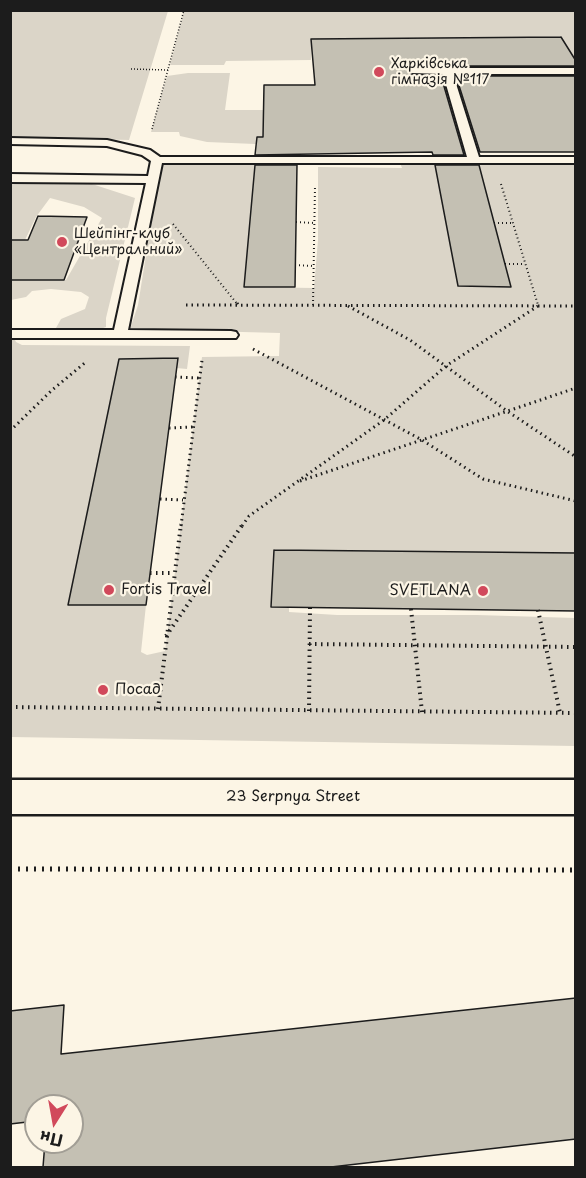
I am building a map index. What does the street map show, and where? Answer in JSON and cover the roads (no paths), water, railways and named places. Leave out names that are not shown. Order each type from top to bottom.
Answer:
[{"type":"street","name":"23 Serpnya Street","points":[[10,797],[576,796]]},
{"type":"lane","points":[[414,71],[576,71]]},
{"type":"lane","points":[[447,71],[474,160]]},
{"type":"lane","points":[[10,141],[107,143],[151,156],[315,161],[576,160]]},
{"type":"lane","points":[[120,334],[153,180],[151,156]]},
{"type":"lane","points":[[10,178],[153,180]]},
{"type":"lane","points":[[10,334],[231,336]]},
{"type":"place","name":"Харківська гімназія №117","points":[[379,72]]},
{"type":"place","name":"Шейпінг-клуб «Центральний»","points":[[62,242]]},
{"type":"place","name":"Fortis Travel","points":[[109,590]]},
{"type":"place","name":"SVETLANA","points":[[483,591]]},
{"type":"place","name":"Посад","points":[[103,690]]}]
